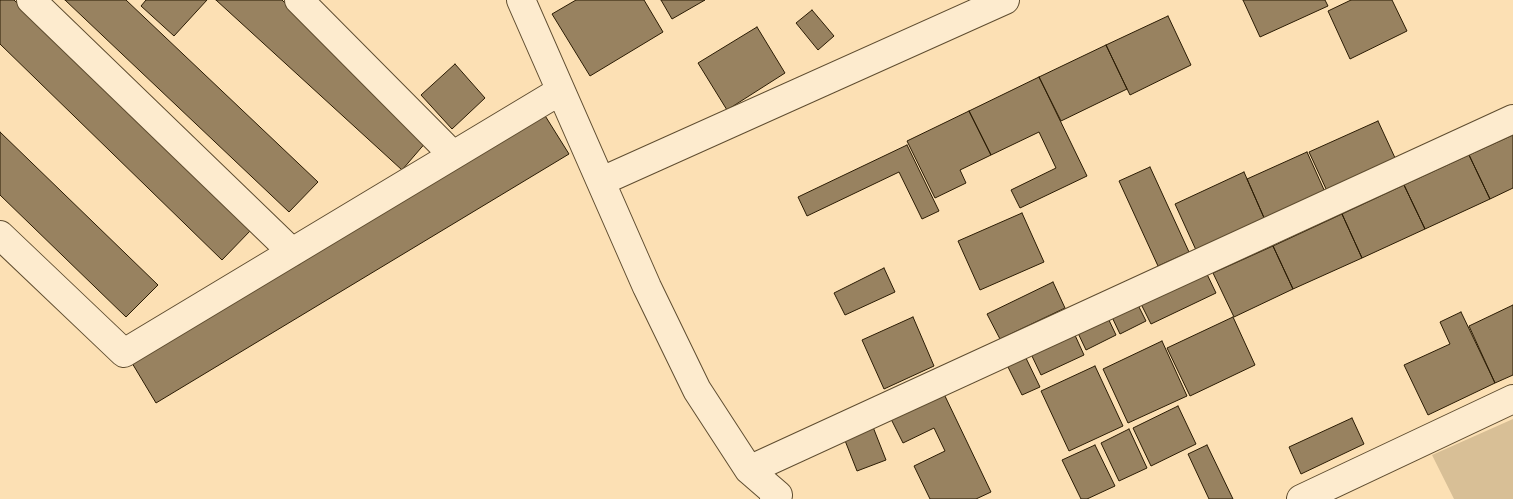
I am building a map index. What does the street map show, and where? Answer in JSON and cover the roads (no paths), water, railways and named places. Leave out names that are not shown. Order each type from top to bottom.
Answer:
[{"type":"street","points":[[31,0],[292,252]]},
{"type":"street","points":[[300,0],[452,155]]},
{"type":"street","points":[[521,0],[647,287],[697,390],[749,470],[782,498]]},
{"type":"street","points":[[602,181],[1005,0]]},
{"type":"street","points":[[0,235],[124,353],[560,90]]},
{"type":"street","points":[[749,470],[1513,119]]},
{"type":"street","points":[[1301,499],[1513,399]]}]
